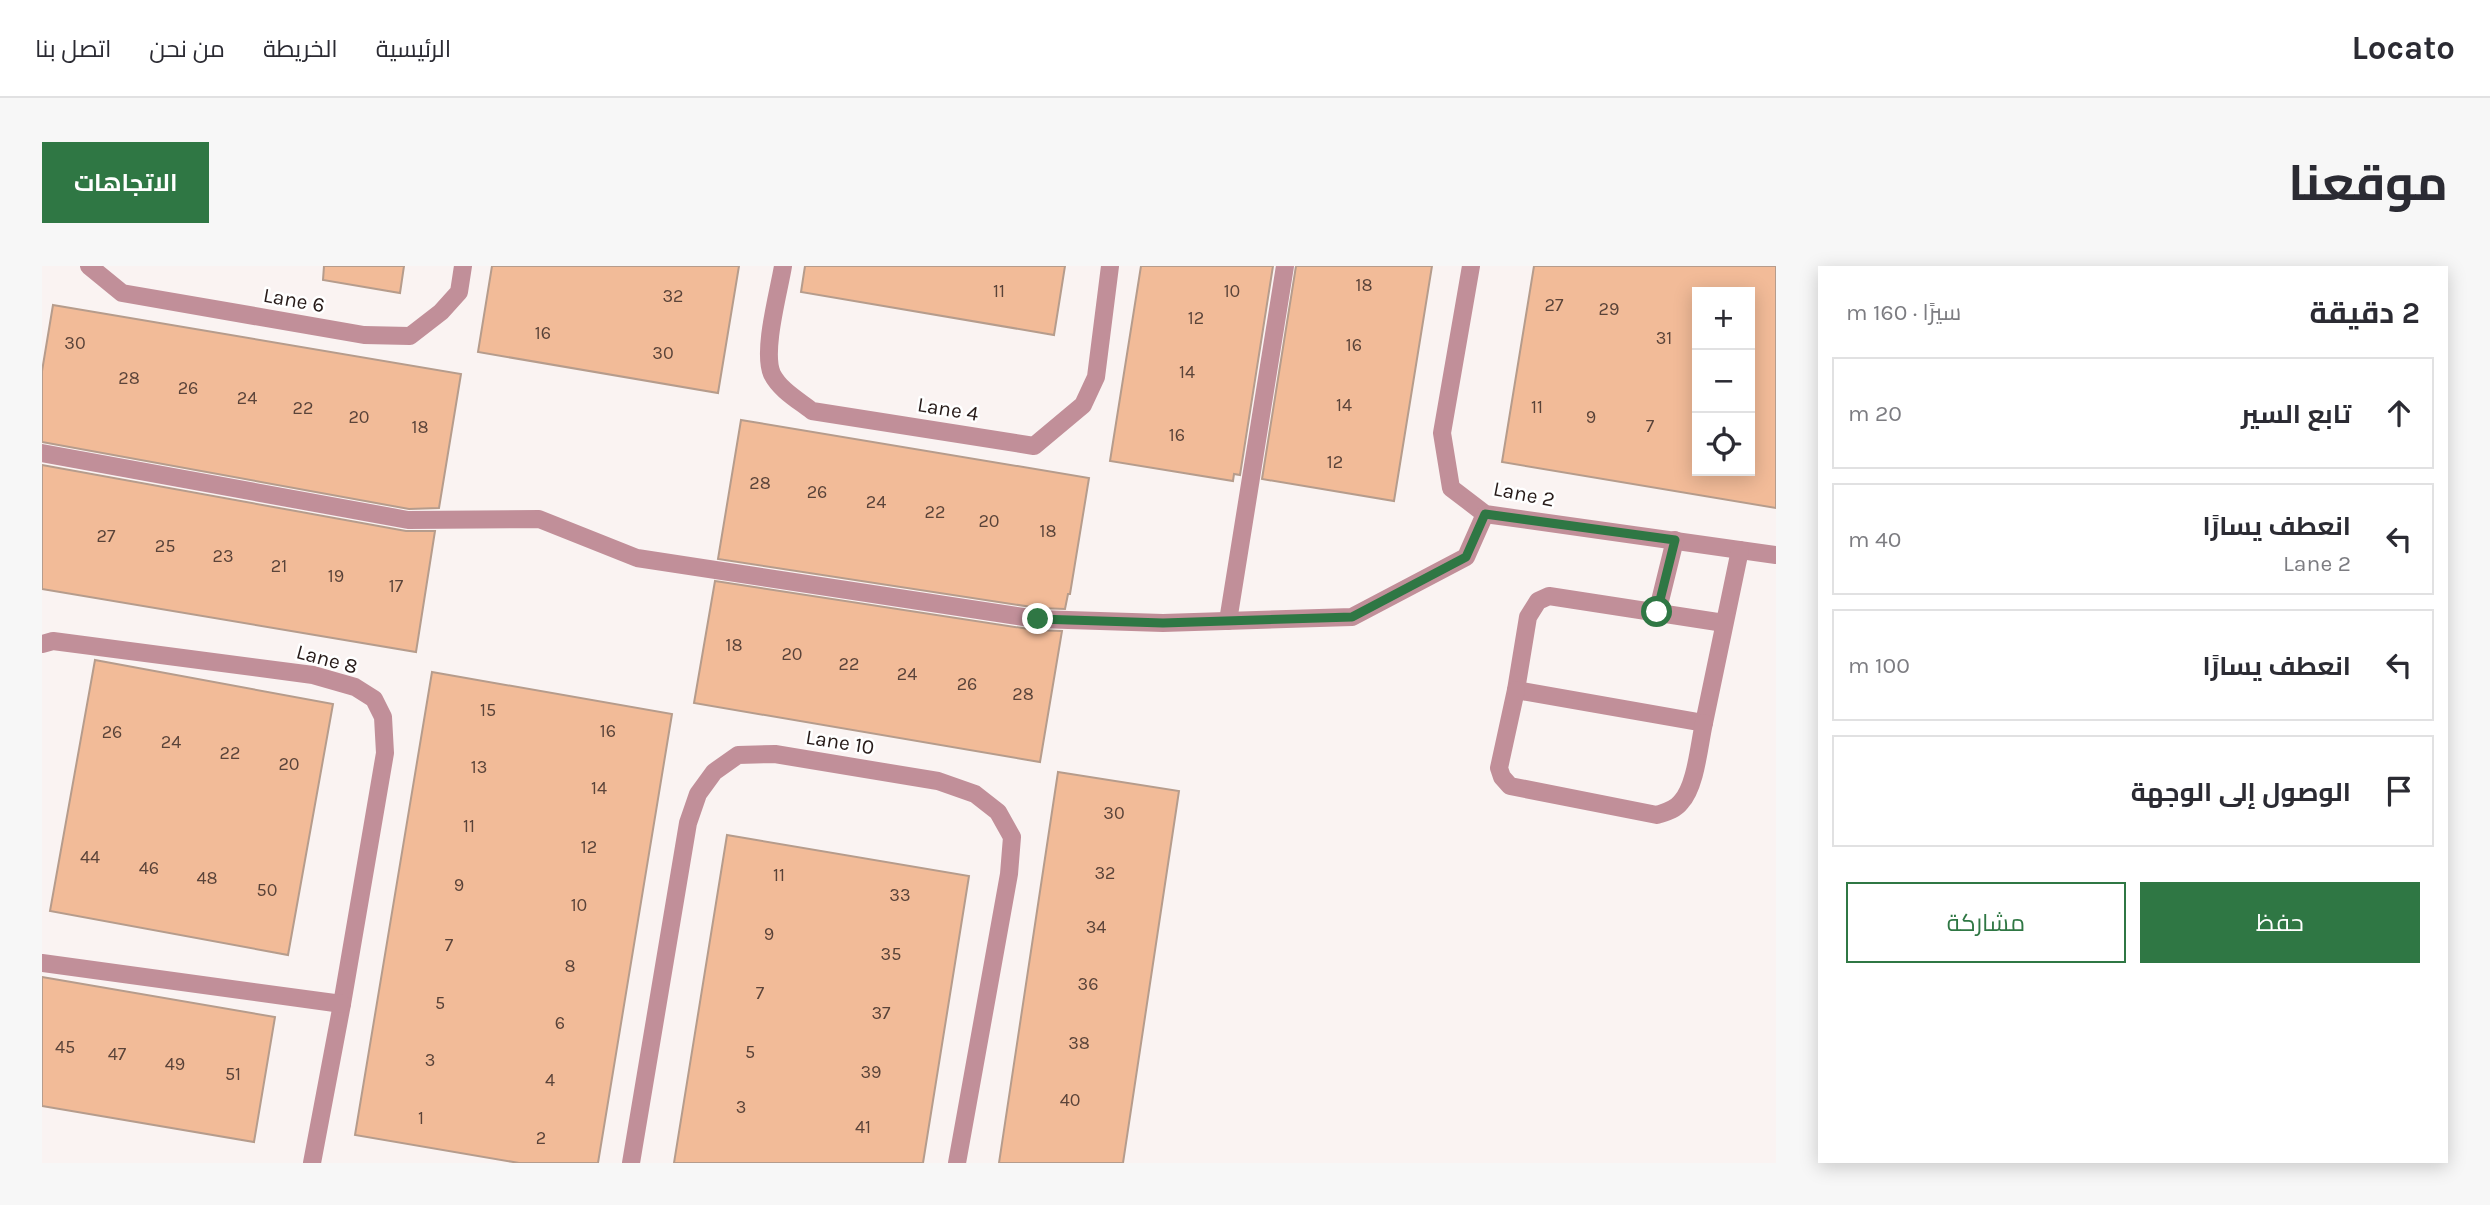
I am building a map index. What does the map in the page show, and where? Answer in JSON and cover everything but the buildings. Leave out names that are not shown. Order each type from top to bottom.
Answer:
[{"type":"street","name":"Lane 6","points":[[89,266],[122,293],[364,335],[410,336],[440,312],[459,292],[463,266]]},
{"type":"street","name":"Lane 4","points":[[783,266],[768,352],[772,373],[786,391],[812,411],[1034,446],[1083,405],[1096,377],[1110,266]]},
{"type":"street","points":[[1228,621],[1285,266]]},
{"type":"street","name":"Lane 2","points":[[1471,266],[1442,433],[1451,488],[1485,514],[1776,555]]},
{"type":"street","points":[[42,453],[408,520],[539,519],[637,558],[1038,619],[1163,623],[1352,617],[1466,557],[1485,514]]},
{"type":"street","points":[[1657,612],[1675,540]]},
{"type":"street","points":[[1724,623],[1549,596],[1538,601],[1528,617],[1499,768],[1502,776],[1510,786],[1657,815],[1674,809],[1689,789],[1740,550]]},
{"type":"street","name":"Lane 8","points":[[42,644],[53,641],[313,675],[355,687],[374,699],[383,717],[385,753],[312,1163]]},
{"type":"street","points":[[1516,690],[1704,723]]},
{"type":"street","name":"Lane 10","points":[[631,1163],[688,823],[698,794],[714,772],[738,755],[775,754],[938,781],[975,794],[999,812],[1012,837],[1009,874],[957,1163]]},
{"type":"street","points":[[42,963],[342,1004]]},
{"type":"route","points":[[1038,619],[1163,623],[1352,617],[1466,557],[1485,514],[1675,540],[1657,612]]}]
